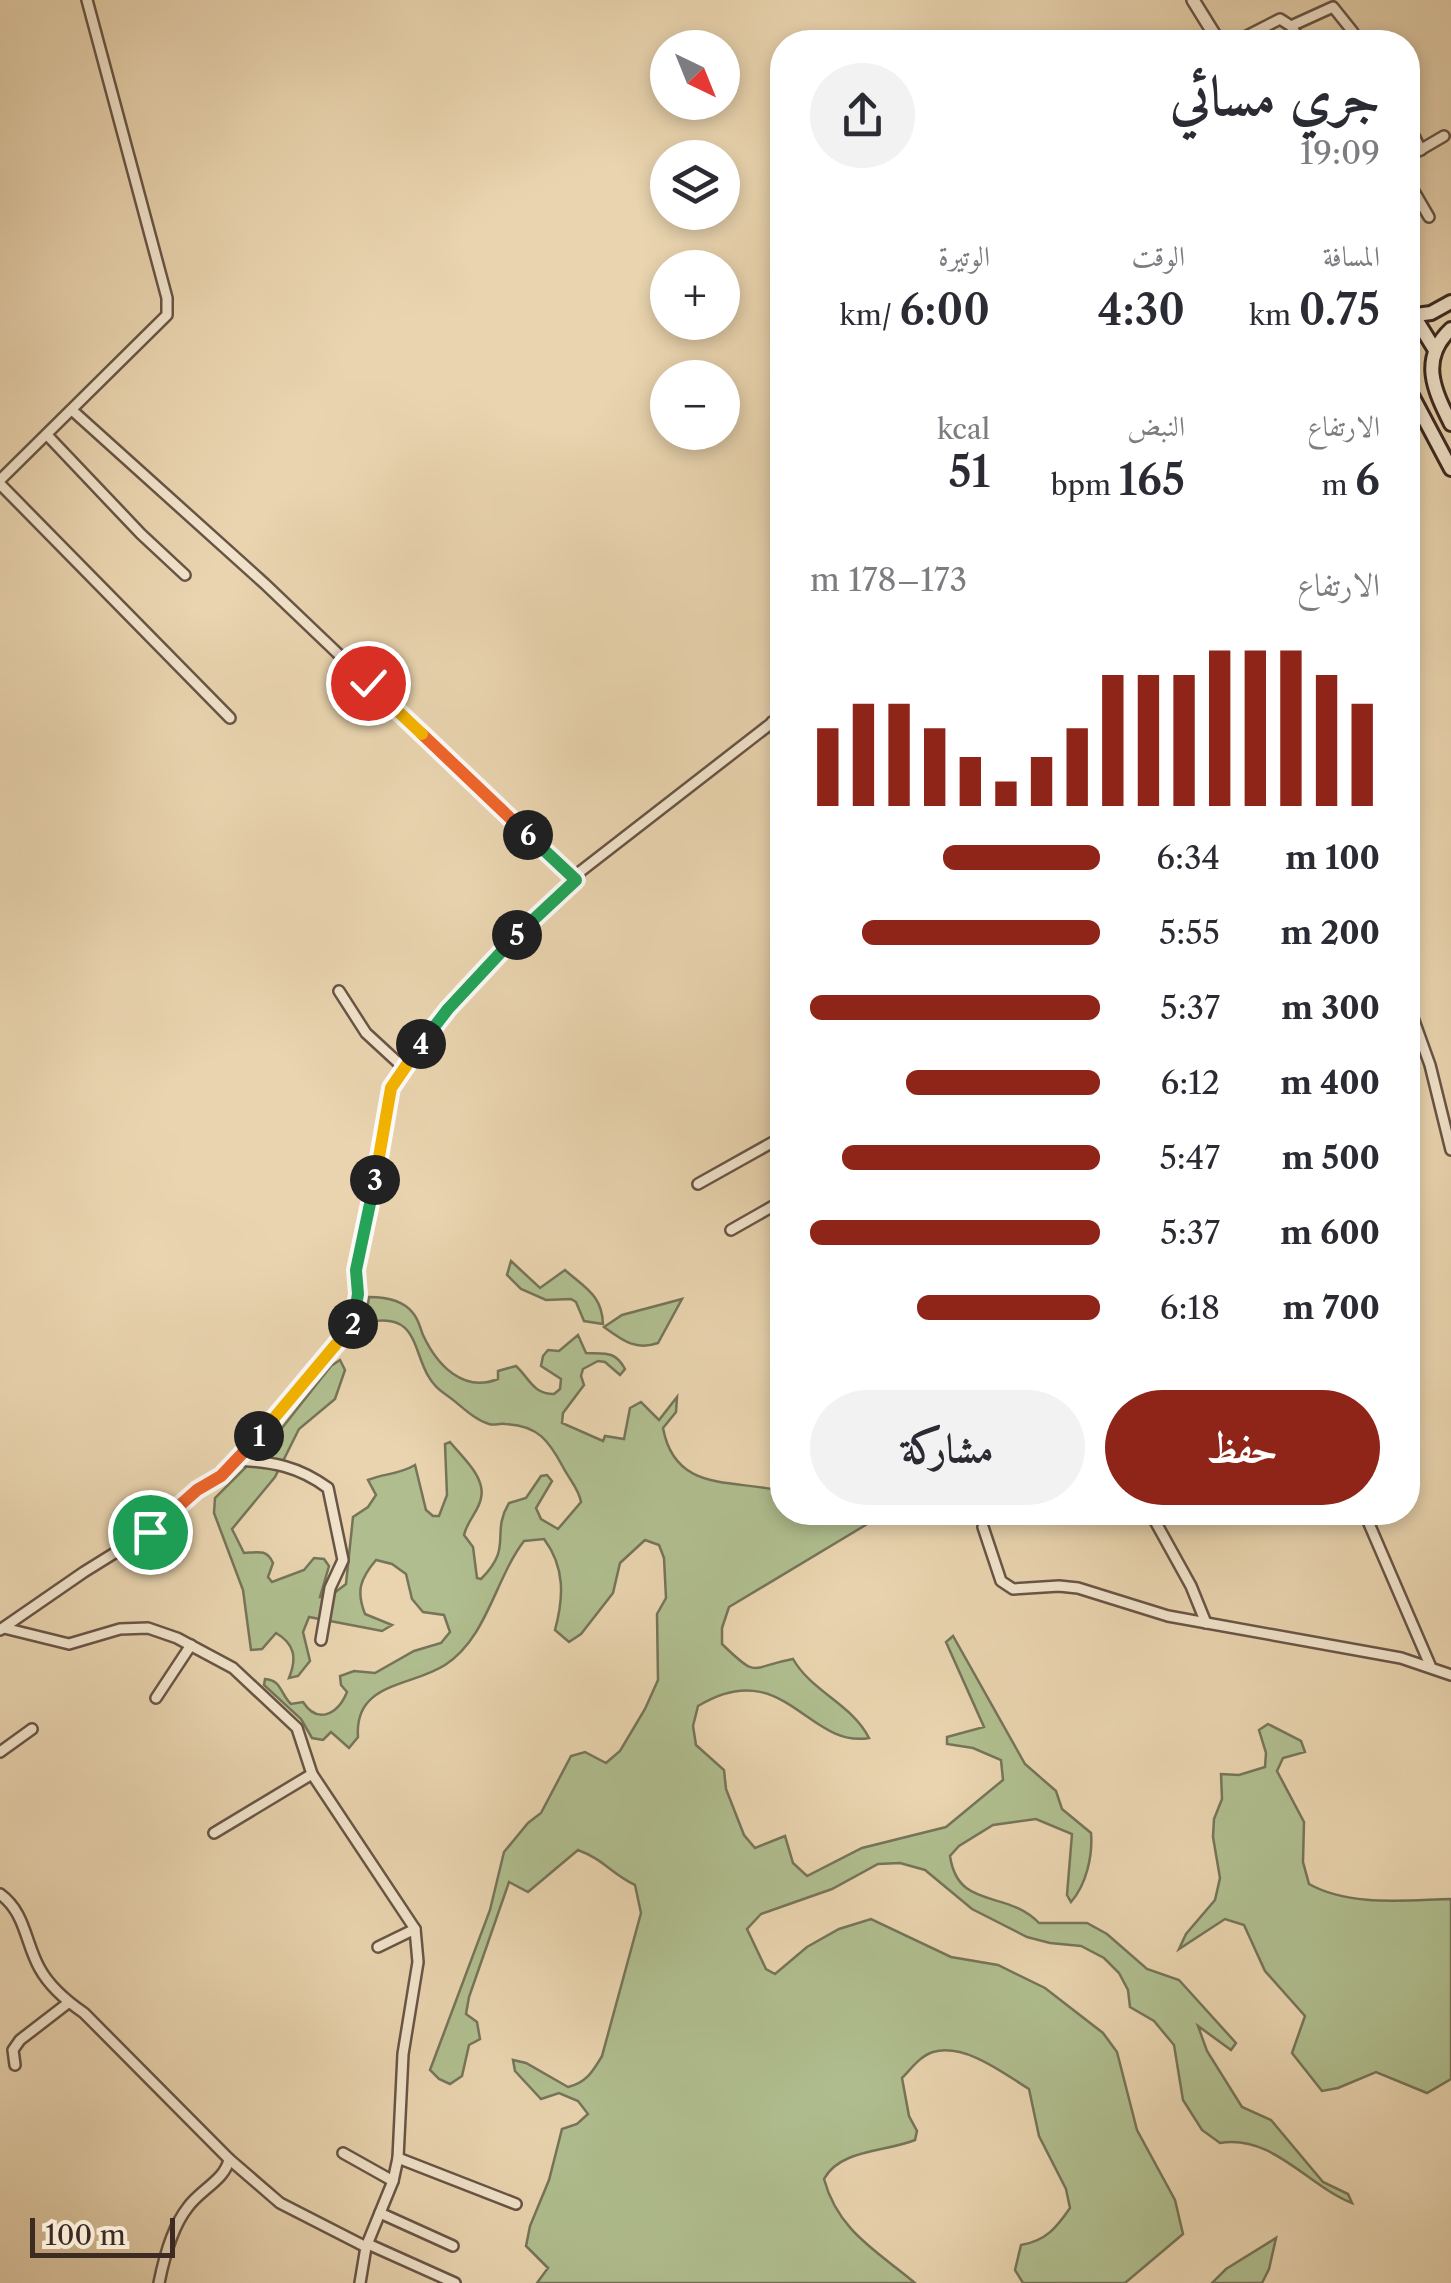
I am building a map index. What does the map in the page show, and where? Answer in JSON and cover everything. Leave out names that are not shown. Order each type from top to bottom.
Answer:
[{"type":"main road","points":[[1420,315],[1451,302]]},
{"type":"main road","points":[[1451,328],[1435,350],[1431,370],[1434,392],[1451,424]]},
{"type":"main road","points":[[1420,329],[1435,350]]},
{"type":"main road","points":[[1420,378],[1431,370]]},
{"type":"main road","points":[[1420,409],[1451,470]]},
{"type":"street","points":[[88,0],[167,298],[167,315],[0,482],[230,718]]},
{"type":"street","points":[[1193,0],[1212,30]]},
{"type":"street","points":[[1291,26],[1335,4],[1352,30]]},
{"type":"street","points":[[1258,30],[1280,19],[1294,30]]},
{"type":"street","points":[[1421,150],[1444,136]]},
{"type":"street","points":[[1420,202],[1429,217]]},
{"type":"street","points":[[73,411],[265,584],[576,880]]},
{"type":"street","points":[[48,436],[184,575]]},
{"type":"street","points":[[2,1629],[150,1532],[197,1490],[221,1476],[350,1330],[356,1317],[356,1270],[384,1117],[391,1088],[404,1068],[483,970],[581,871],[770,724]]},
{"type":"street","points":[[339,990],[366,1033],[404,1068]]},
{"type":"street","points":[[1420,1037],[1451,1150]]},
{"type":"street","points":[[698,1184],[770,1143]]},
{"type":"street","points":[[730,1230],[770,1208]]},
{"type":"street","points":[[237,1460],[279,1462],[306,1471],[328,1488],[343,1560],[330,1588],[321,1640]]},
{"type":"street","points":[[1157,1525],[1191,1586],[1206,1623]]},
{"type":"street","points":[[1370,1525],[1430,1665]]},
{"type":"street","points":[[983,1527],[1006,1587],[1078,1588],[1138,1608],[1430,1665],[1451,1675]]},
{"type":"street","points":[[2,1629],[69,1644],[120,1630],[148,1628],[234,1668],[298,1728],[312,1774],[415,1929],[418,1962],[402,2054],[398,2158],[367,2246],[360,2283]]},
{"type":"street","points":[[156,1698],[191,1645]]},
{"type":"street","points":[[0,1752],[32,1729]]},
{"type":"street","points":[[214,1833],[312,1774]]},
{"type":"street","points":[[0,1894],[14,1906],[40,1970],[68,2003],[280,2203],[455,2283]]},
{"type":"street","points":[[378,1947],[415,1929]]},
{"type":"street","points":[[14,2065],[13,2050],[20,2040],[68,2003]]},
{"type":"street","points":[[343,2153],[393,2181]]},
{"type":"street","points":[[398,2158],[516,2204]]},
{"type":"street","points":[[159,2283],[187,2208],[227,2170],[229,2159]]},
{"type":"street","points":[[380,2213],[453,2246]]},
{"type":"green space","points":[[511,1261],[540,1288],[565,1270],[596,1299],[603,1324],[584,1321],[571,1299],[546,1300],[521,1289],[507,1275]]},
{"type":"green space","points":[[369,1297],[393,1300],[417,1318],[429,1346],[453,1374],[485,1382],[498,1379],[498,1371],[516,1366],[536,1389],[554,1394],[560,1389],[561,1379],[541,1366],[543,1356],[548,1350],[559,1351],[578,1335],[586,1353],[613,1356],[625,1369],[620,1375],[598,1361],[583,1369],[584,1385],[563,1413],[562,1423],[603,1441],[605,1436],[624,1439],[630,1408],[641,1402],[659,1420],[677,1397],[676,1412],[663,1428],[680,1464],[693,1473],[726,1483],[770,1489],[770,1525],[866,1525],[729,1607],[722,1644],[749,1667],[793,1659],[810,1680],[853,1716],[869,1738],[848,1738],[828,1730],[773,1696],[752,1691],[727,1693],[698,1706],[693,1726],[696,1745],[724,1770],[726,1789],[744,1835],[755,1848],[785,1836],[793,1863],[807,1876],[862,1848],[946,1827],[1003,1780],[1001,1760],[973,1748],[947,1744],[947,1737],[984,1727],[946,1642],[953,1636],[1025,1764],[1056,1791],[1062,1809],[1091,1833],[1087,1870],[1071,1902],[1067,1895],[1072,1834],[1036,1819],[993,1825],[959,1846],[950,1856],[963,1885],[1013,1906],[1039,1923],[1087,1923],[1107,1934],[1147,1969],[1179,1980],[1236,2043],[1231,2050],[1198,2026],[1207,2051],[1242,2107],[1271,2120],[1323,2182],[1348,2194],[1352,2203],[1273,2154],[1239,2142],[1220,2143],[1202,2130],[1183,2100],[1174,2045],[1154,2021],[1130,2007],[1128,1990],[1119,1973],[1104,1958],[1081,1946],[1027,1937],[972,1909],[925,1870],[900,1863],[878,1864],[832,1889],[761,1914],[747,1929],[766,1969],[775,1974],[807,1947],[839,1929],[871,1919],[951,1957],[998,1965],[1045,1988],[1103,2033],[1117,2052],[1137,2130],[1175,2200],[1183,2234],[1125,2283],[1023,2283],[1015,2270],[1021,2245],[1044,2237],[1060,2221],[1070,2208],[1066,2189],[1039,2136],[1029,2089],[983,2061],[945,2050],[924,2056],[902,2078],[909,2116],[917,2131],[915,2140],[852,2157],[831,2169],[824,2179],[830,2197],[849,2226],[915,2283],[537,2283],[548,2268],[526,2246],[530,2226],[549,2180],[562,2129],[577,2124],[588,2114],[578,2101],[559,2093],[541,2099],[515,2071],[513,2060],[526,2063],[568,2087],[585,2079],[596,2066],[641,1913],[635,1885],[578,1850],[528,1892],[509,1882],[469,1997],[466,2014],[477,2022],[480,2039],[469,2045],[462,2076],[450,2084],[430,2070],[490,1910],[504,1852],[541,1813],[571,1756],[585,1752],[606,1763],[620,1751],[645,1709],[658,1680],[657,1614],[666,1598],[664,1558],[659,1545],[645,1540],[620,1563],[613,1593],[581,1634],[569,1642],[555,1630],[561,1594],[556,1560],[544,1539],[524,1541],[481,1624],[459,1653],[445,1665],[375,1696],[365,1706],[358,1737],[349,1748],[331,1732],[323,1740],[312,1738],[301,1719],[264,1685],[265,1679],[278,1685],[291,1704],[303,1702],[315,1713],[327,1714],[347,1692],[340,1676],[354,1671],[375,1673],[414,1651],[441,1643],[450,1632],[444,1615],[423,1612],[412,1599],[406,1574],[392,1564],[376,1560],[361,1586],[362,1606],[365,1614],[392,1625],[382,1631],[309,1617],[303,1632],[310,1661],[298,1676],[289,1678],[293,1652],[282,1637],[276,1633],[262,1649],[251,1650],[243,1590],[214,1513],[215,1498],[271,1442],[331,1366],[340,1360],[345,1370],[335,1399],[299,1429],[275,1477],[232,1529],[244,1553],[268,1555],[273,1563],[268,1577],[272,1582],[304,1570],[314,1558],[324,1559],[329,1566],[320,1597],[329,1597],[346,1584],[353,1517],[368,1507],[376,1495],[368,1480],[415,1465],[426,1510],[439,1516],[447,1495],[445,1444],[450,1442],[472,1468],[482,1490],[464,1535],[473,1547],[477,1578],[481,1579],[497,1558],[501,1524],[509,1503],[526,1498],[541,1476],[547,1475],[552,1481],[536,1508],[541,1519],[558,1529],[581,1502],[558,1458],[541,1436],[526,1427],[491,1425],[471,1415],[433,1384],[415,1344],[401,1325],[369,1322]]},
{"type":"green space","points":[[682,1299],[658,1343],[636,1345],[604,1327],[622,1315]]},
{"type":"green space","points":[[1268,1724],[1301,1741],[1305,1752],[1283,1758],[1277,1771],[1304,1822],[1303,1862],[1309,1884],[1360,1899],[1451,1899],[1451,2079],[1427,2093],[1376,2072],[1322,2091],[1292,2053],[1305,2016],[1265,1971],[1244,1925],[1225,1919],[1179,1949],[1186,1934],[1215,1900],[1220,1878],[1213,1837],[1214,1819],[1222,1799],[1221,1774],[1239,1775],[1265,1767],[1266,1753],[1259,1730]]},
{"type":"green space","points":[[1276,2238],[1262,2283],[1212,2283],[1226,2269]]},
{"type":"route","points":[[150,1532],[197,1490],[221,1476],[350,1330],[356,1317],[356,1270],[391,1088],[448,1009],[512,940],[576,880],[368,683]]}]
